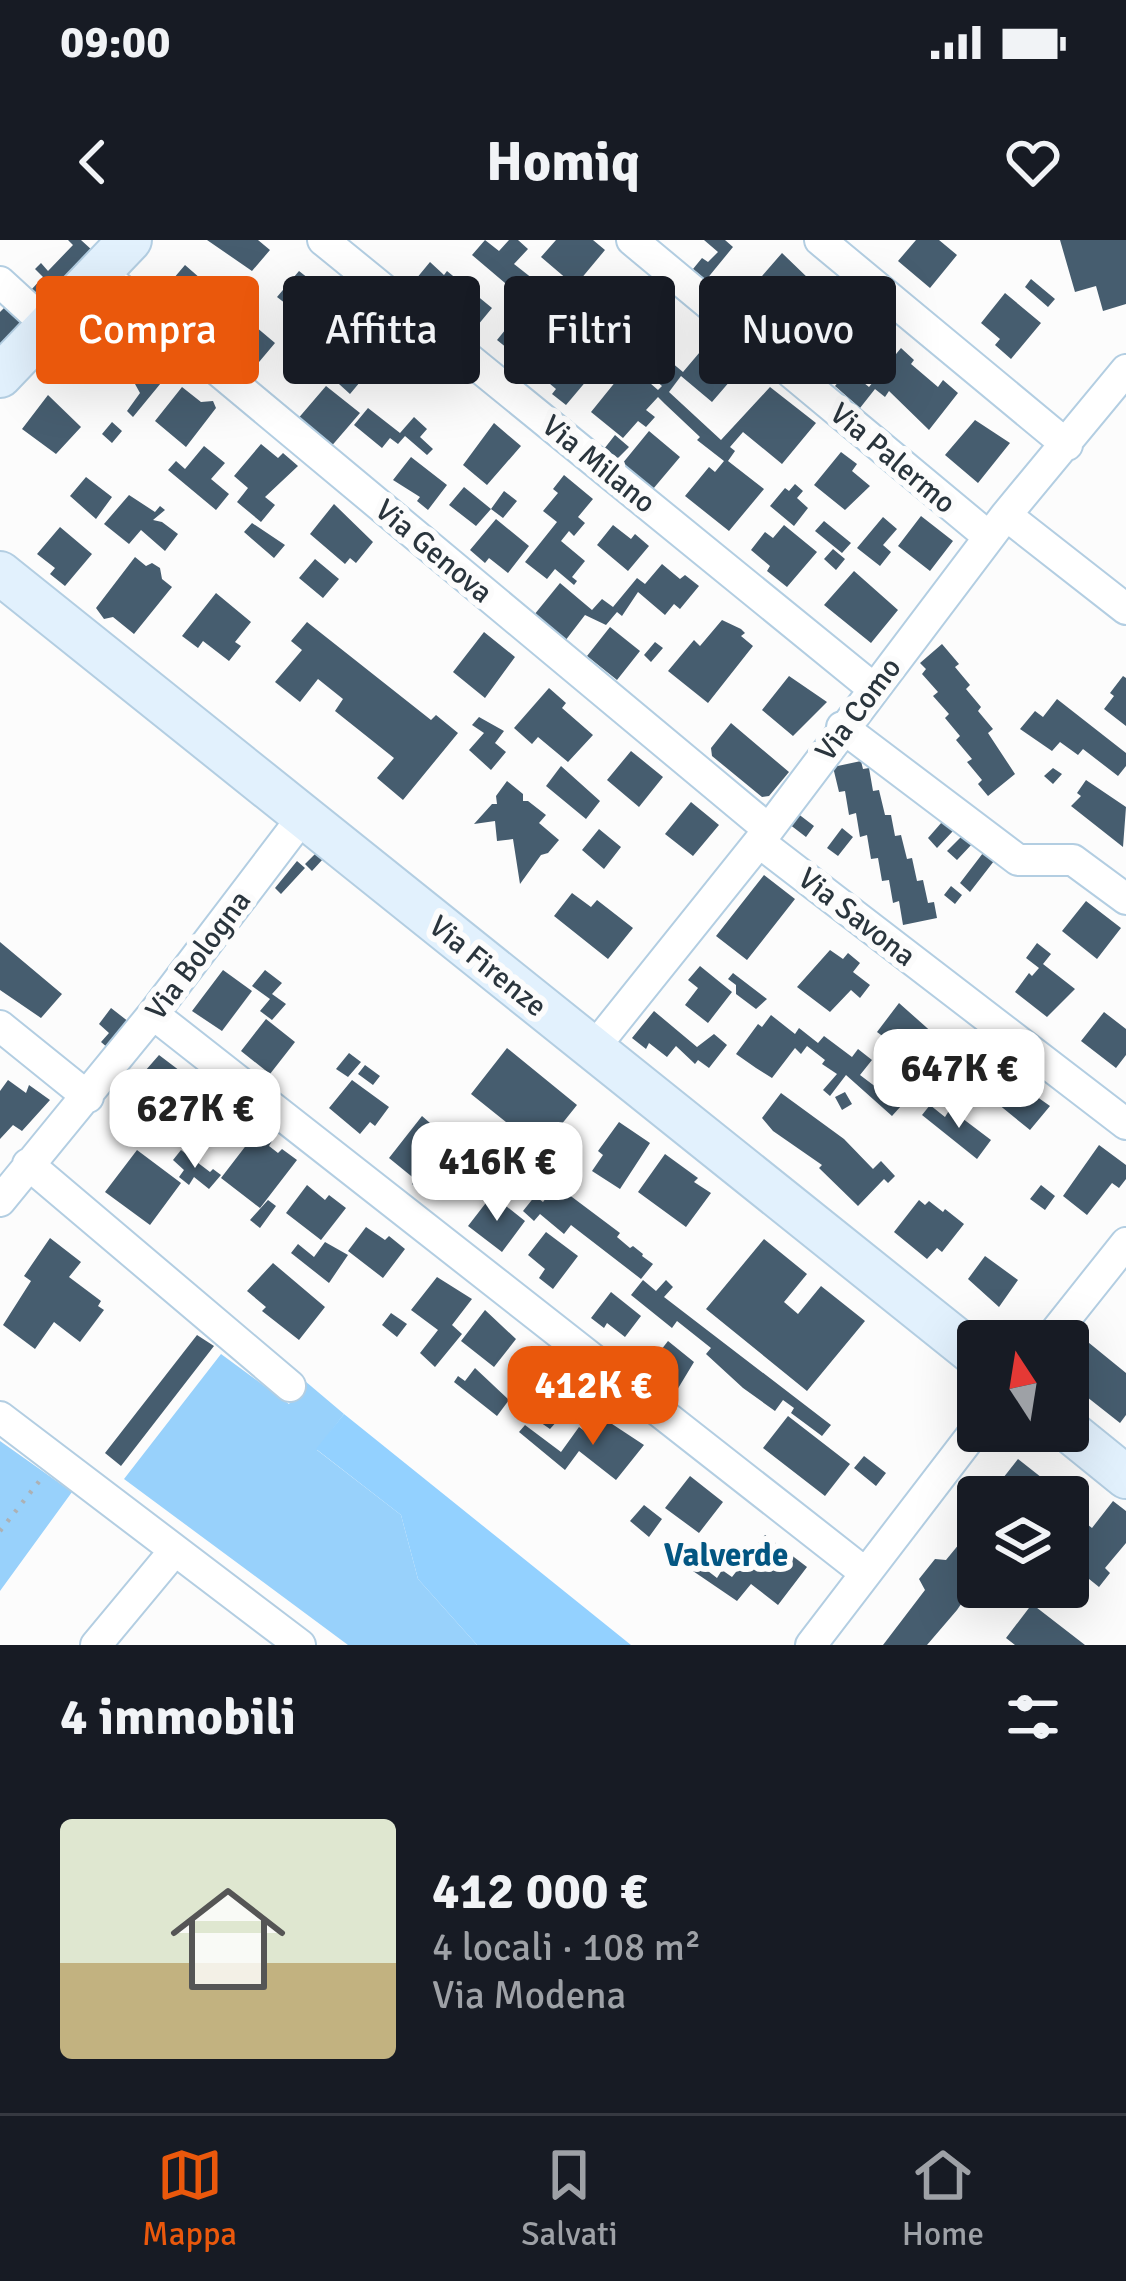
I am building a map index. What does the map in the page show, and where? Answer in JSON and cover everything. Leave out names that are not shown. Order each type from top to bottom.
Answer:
[{"type":"street","points":[[96,276],[130,240]]},
{"type":"street","name":"Via Milano","points":[[323,240],[874,689]]},
{"type":"street","name":"Via Palermo","points":[[632,240],[998,526],[1126,609]]},
{"type":"street","points":[[820,240],[1067,445]]},
{"type":"street","name":"Via Genova","points":[[100,272],[764,835]]},
{"type":"street","points":[[0,282],[36,315]]},
{"type":"street","points":[[0,376],[36,338]]},
{"type":"street","name":"Via Como","points":[[592,1049],[764,835],[998,526],[1126,370]]},
{"type":"street","name":"Via Firenze","points":[[0,573],[957,1340]]},
{"type":"street","points":[[842,728],[1018,860],[1073,860],[1126,898]]},
{"type":"street","name":"Via Bologna","points":[[0,1201],[88,1097],[302,818]]},
{"type":"street","name":"Via Savona","points":[[764,835],[1126,1124]]},
{"type":"street","points":[[153,1014],[864,1572]]},
{"type":"street","points":[[0,1026],[88,1097]]},
{"type":"street","points":[[28,1164],[290,1386]]},
{"type":"street","points":[[1065,1320],[1126,1243]]},
{"type":"street","points":[[0,1418],[300,1645]]},
{"type":"street","points":[[1089,1447],[1126,1477]]},
{"type":"street","points":[[811,1645],[958,1452]]},
{"type":"street","points":[[97,1645],[175,1550]]},
{"type":"path","points":[[0,1532],[56,1460]]},
{"type":"shaded area","points":[[221,1354],[289,1404],[305,1381],[344,1414],[317,1450],[401,1515],[418,1579],[477,1645],[348,1645],[124,1479]]},
{"type":"shaded area","points":[[344,1414],[631,1645],[477,1645],[418,1579],[401,1515],[316,1449]]},
{"type":"shaded area","points":[[0,1441],[72,1492],[0,1591]]},
{"type":"building","points":[[68,240],[81,240],[93,251],[70,276],[42,276],[35,269],[41,263],[48,271],[73,245]]},
{"type":"building","points":[[207,240],[258,240],[270,250],[252,271]]},
{"type":"building","points":[[485,240],[499,251],[509,240],[518,240],[528,249],[514,264],[529,276],[504,276],[504,282],[472,255]]},
{"type":"building","points":[[556,240],[593,240],[605,250],[583,276],[563,276],[541,257]]},
{"type":"building","points":[[704,240],[725,240],[733,247],[709,276],[693,269],[702,258],[708,262],[718,252]]},
{"type":"building","points":[[916,240],[939,240],[957,255],[930,288],[898,261]]},
{"type":"building","points":[[1060,240],[1126,240],[1126,304],[1103,311],[1096,286],[1075,292]]},
{"type":"building","points":[[782,253],[806,276],[762,276]]},
{"type":"building","points":[[430,262],[444,275],[447,271],[453,276],[418,276]]},
{"type":"building","points":[[185,265],[198,276],[176,276]]},
{"type":"building","points":[[1031,279],[1055,299],[1048,307],[1025,287]]},
{"type":"building","points":[[1005,293],[1041,323],[1011,359],[995,345],[1000,339],[981,323]]},
{"type":"building","points":[[480,298],[492,308],[480,322]]},
{"type":"building","points":[[8,304],[25,319],[0,354],[0,312]]},
{"type":"building","points":[[259,330],[275,343],[259,362]]},
{"type":"building","points":[[901,348],[914,360],[911,364],[938,387],[943,380],[958,393],[929,430],[889,391],[885,397],[875,389],[860,408],[835,386],[896,384],[896,354]]},
{"type":"building","points":[[699,353],[699,384],[728,384],[712,402],[681,376],[675,384],[675,365],[683,372]]},
{"type":"building","points":[[135,384],[160,384],[133,417],[127,411],[140,393]]},
{"type":"building","points":[[339,384],[358,384],[350,394]]},
{"type":"building","points":[[550,384],[584,384],[566,405],[552,394],[556,389]]},
{"type":"building","points":[[614,384],[651,384],[658,390],[675,384],[669,392],[721,440],[770,387],[816,423],[782,464],[743,432],[730,447],[735,451],[728,461],[764,489],[729,531],[685,496],[709,467],[715,472],[724,461],[697,440],[700,437],[658,397],[646,410],[655,417],[646,427],[638,421],[623,438],[591,412]]},
{"type":"building","points":[[326,386],[360,413],[329,449],[296,421]]},
{"type":"building","points":[[182,387],[201,402],[213,401],[216,408],[186,447],[155,421]]},
{"type":"building","points":[[48,395],[81,427],[56,454],[22,429]]},
{"type":"building","points":[[368,408],[400,433],[414,417],[427,429],[420,437],[433,449],[427,455],[405,436],[398,444],[390,438],[382,448],[354,425]]},
{"type":"building","points":[[975,420],[1010,443],[978,483],[945,455]]},
{"type":"building","points":[[112,422],[122,431],[112,443],[102,434]]},
{"type":"building","points":[[494,423],[521,446],[487,485],[463,465]]},
{"type":"building","points":[[649,431],[680,457],[653,489],[622,464]]},
{"type":"building","points":[[615,435],[629,447],[617,459],[604,449]]},
{"type":"building","points":[[261,444],[298,466],[265,497],[275,505],[261,522],[237,502],[248,488],[234,476]]},
{"type":"building","points":[[204,446],[225,463],[211,479],[229,494],[216,510],[168,470],[176,461],[185,469]]},
{"type":"building","points":[[841,452],[857,464],[852,471],[870,486],[845,510],[814,485]]},
{"type":"building","points":[[411,457],[447,485],[428,510],[417,501],[420,497],[393,480]]},
{"type":"building","points":[[564,475],[593,499],[578,517],[585,523],[574,536],[569,531],[561,541],[585,561],[572,577],[577,581],[574,585],[555,569],[547,579],[525,562],[557,522],[543,511],[558,493],[553,489]]},
{"type":"building","points":[[86,477],[112,497],[96,519],[70,496]]},
{"type":"building","points":[[795,484],[803,491],[797,498],[808,508],[794,526],[770,506],[785,488],[789,491]]},
{"type":"building","points":[[464,487],[491,509],[476,526],[449,505]]},
{"type":"building","points":[[504,491],[517,501],[503,518],[491,509]]},
{"type":"building","points":[[129,495],[155,512],[160,506],[165,510],[153,520],[178,534],[165,551],[141,530],[129,544],[104,524]]},
{"type":"building","points":[[334,504],[373,542],[356,563],[350,558],[345,564],[310,534]]},
{"type":"building","points":[[921,516],[953,541],[930,571],[898,546]]},
{"type":"building","points":[[883,517],[897,529],[883,545],[891,552],[880,566],[857,548]]},
{"type":"building","points":[[496,519],[529,546],[508,573],[470,550]]},
{"type":"building","points":[[824,521],[851,543],[842,553],[815,531]]},
{"type":"building","points":[[252,523],[285,545],[274,558],[244,532]]},
{"type":"building","points":[[613,525],[649,546],[628,571],[597,545]]},
{"type":"building","points":[[784,525],[817,552],[787,587],[751,550],[765,532],[773,538]]},
{"type":"building","points":[[60,527],[92,554],[65,586],[50,574],[55,568],[37,554]]},
{"type":"building","points":[[833,549],[845,559],[836,570],[824,559]]},
{"type":"building","points":[[135,557],[146,566],[152,563],[160,568],[162,579],[172,587],[134,634],[113,617],[104,619],[96,608]]},
{"type":"building","points":[[315,559],[339,579],[323,598],[299,578]]},
{"type":"building","points":[[662,564],[680,579],[685,575],[699,586],[680,609],[674,604],[665,615],[638,592],[622,616],[617,612],[606,625],[585,615],[565,641],[534,615],[560,583],[592,610],[602,599],[613,607],[637,578],[645,584]]},
{"type":"building","points":[[854,571],[898,610],[871,643],[824,605]]},
{"type":"building","points":[[216,593],[251,622],[235,642],[241,646],[229,661],[203,641],[198,648],[182,636]]},
{"type":"building","points":[[722,620],[741,629],[745,633],[741,636],[753,646],[708,703],[668,671],[694,640],[700,646]]},
{"type":"building","points":[[307,622],[431,720],[436,715],[458,733],[403,800],[377,778],[394,758],[335,711],[343,699],[318,679],[300,702],[275,682],[302,650],[291,641]]},
{"type":"building","points":[[610,627],[640,651],[617,680],[587,656]]},
{"type":"building","points":[[484,632],[515,657],[485,698],[453,672]]},
{"type":"building","points":[[655,642],[663,648],[651,662],[644,655]]},
{"type":"building","points":[[942,644],[959,664],[955,667],[970,685],[966,689],[993,729],[988,733],[1015,774],[988,796],[967,762],[972,759],[956,740],[960,736],[945,718],[949,714],[933,696],[938,692],[922,674],[926,669],[920,663]]},
{"type":"building","points":[[789,676],[827,702],[793,736],[762,710]]},
{"type":"building","points":[[1123,676],[1126,678],[1126,726],[1104,709]]},
{"type":"building","points":[[549,688],[566,703],[562,708],[593,735],[568,762],[538,737],[532,744],[514,728]]},
{"type":"building","points":[[1057,699],[1126,753],[1126,766],[1118,776],[1083,749],[1078,755],[1060,742],[1052,751],[1020,729],[1035,711],[1043,717]]},
{"type":"building","points":[[479,717],[504,731],[495,743],[506,752],[491,770],[469,750],[484,733],[472,725]]},
{"type":"building","points":[[731,723],[789,772],[769,796],[762,797],[712,756],[711,748]]},
{"type":"building","points":[[631,751],[663,777],[639,807],[607,780]]},
{"type":"building","points":[[861,761],[863,769],[869,768],[873,791],[879,790],[885,815],[891,815],[895,836],[901,835],[907,859],[912,858],[917,881],[923,880],[928,903],[934,902],[937,918],[903,925],[889,880],[882,881],[878,858],[871,859],[867,835],[860,837],[856,813],[849,815],[845,791],[839,792],[833,767]]},
{"type":"building","points":[[561,766],[600,801],[586,819],[546,786]]},
{"type":"building","points":[[1053,768],[1062,774],[1053,784],[1044,776]]},
{"type":"building","points":[[1086,780],[1126,807],[1123,847],[1071,806],[1081,796],[1077,793]]},
{"type":"building","points":[[507,781],[523,794],[523,801],[546,815],[539,823],[559,840],[520,884],[513,839],[497,841],[495,821],[474,824],[497,804],[496,796]]},
{"type":"building","points":[[691,802],[719,825],[693,856],[665,834]]},
{"type":"building","points":[[797,813],[814,826],[806,837],[789,824]]},
{"type":"building","points":[[942,822],[953,831],[937,848],[928,838]]},
{"type":"building","points":[[842,828],[853,837],[838,856],[827,848]]},
{"type":"building","points":[[599,829],[621,847],[604,869],[582,850]]},
{"type":"building","points":[[963,835],[973,843],[957,860],[947,851]]},
{"type":"building","points":[[316,853],[323,859],[312,871],[305,864]]},
{"type":"building","points":[[983,853],[994,861],[970,892],[960,883]]},
{"type":"building","points":[[297,861],[305,868],[281,894],[275,888]]},
{"type":"building","points":[[764,875],[795,899],[747,960],[716,936]]},
{"type":"building","points":[[951,886],[962,895],[955,904],[944,895]]},
{"type":"building","points":[[572,893],[591,907],[597,900],[633,928],[608,959],[554,916]]},
{"type":"building","points":[[1086,901],[1121,928],[1097,959],[1062,931]]},
{"type":"building","points":[[0,942],[62,994],[41,1018],[0,990]]},
{"type":"building","points":[[1037,943],[1051,954],[1043,964],[1075,989],[1047,1017],[1015,992],[1039,968],[1026,958]]},
{"type":"building","points":[[830,950],[843,959],[848,953],[860,963],[853,972],[870,985],[860,998],[851,990],[830,1012],[797,987]]},
{"type":"building","points":[[700,966],[732,992],[708,1023],[685,1005],[698,988],[688,980]]},
{"type":"building","points":[[223,970],[252,991],[222,1031],[192,1011]]},
{"type":"building","points":[[265,970],[282,983],[272,994],[286,1004],[272,1020],[260,1011],[270,999],[252,986]]},
{"type":"building","points":[[733,973],[767,999],[756,1009],[736,994],[736,985],[728,979]]},
{"type":"building","points":[[899,1003],[935,1035],[915,1060],[877,1032]]},
{"type":"building","points":[[111,1008],[129,1022],[108,1048],[101,1042],[109,1033],[99,1024]]},
{"type":"building","points":[[654,1011],[697,1047],[714,1034],[727,1045],[709,1068],[698,1060],[695,1064],[676,1046],[667,1057],[649,1043],[646,1049],[632,1038]]},
{"type":"building","points":[[1104,1012],[1126,1029],[1126,1055],[1116,1068],[1081,1041]]},
{"type":"building","points":[[771,1015],[795,1034],[799,1028],[818,1043],[824,1036],[852,1057],[858,1049],[872,1060],[860,1075],[901,1106],[892,1116],[846,1075],[830,1096],[823,1090],[837,1074],[807,1046],[801,1054],[795,1048],[772,1078],[736,1054],[758,1024],[762,1027]]},
{"type":"building","points":[[266,1019],[295,1042],[270,1074],[241,1051]]},
{"type":"building","points":[[507,1048],[577,1105],[541,1150],[471,1094]]},
{"type":"building","points":[[349,1053],[361,1062],[348,1077],[336,1069]]},
{"type":"building","points":[[159,1055],[188,1077],[163,1110],[132,1086]]},
{"type":"building","points":[[1005,1062],[1038,1087],[1033,1094],[1050,1106],[1030,1130],[982,1091]]},
{"type":"building","points":[[365,1065],[380,1076],[373,1085],[358,1074]]},
{"type":"building","points":[[8,1080],[26,1093],[29,1085],[50,1100],[22,1131],[13,1125],[0,1139],[0,1091]]},
{"type":"building","points":[[352,1080],[389,1107],[375,1126],[370,1122],[360,1134],[329,1108]]},
{"type":"building","points":[[845,1092],[852,1104],[842,1110],[835,1097]]},
{"type":"building","points":[[781,1093],[844,1139],[873,1169],[881,1161],[895,1176],[888,1183],[884,1179],[858,1206],[819,1168],[822,1165],[762,1118]]},
{"type":"building","points":[[930,1105],[945,1117],[950,1109],[991,1140],[977,1159],[922,1115]]},
{"type":"building","points":[[422,1116],[430,1123],[426,1127],[459,1153],[427,1195],[389,1158]]},
{"type":"building","points":[[619,1122],[650,1143],[620,1189],[592,1171],[603,1155],[598,1151]]},
{"type":"building","points":[[258,1130],[278,1153],[282,1149],[297,1160],[260,1208],[221,1178]]},
{"type":"building","points":[[1099,1145],[1126,1165],[1126,1179],[1119,1188],[1112,1183],[1087,1215],[1063,1196]]},
{"type":"building","points":[[473,1149],[504,1173],[492,1188],[472,1173],[465,1181],[454,1173]]},
{"type":"building","points":[[137,1150],[181,1183],[150,1225],[105,1192]]},
{"type":"building","points":[[181,1150],[221,1175],[209,1189],[194,1177],[189,1185],[179,1177],[184,1170],[173,1160]]},
{"type":"building","points":[[665,1154],[711,1193],[686,1227],[638,1192]]},
{"type":"building","points":[[307,1185],[325,1200],[329,1195],[346,1208],[321,1240],[286,1213]]},
{"type":"building","points":[[556,1185],[653,1264],[641,1279],[571,1225],[564,1234],[540,1214],[534,1221],[523,1211],[535,1196],[543,1202]]},
{"type":"building","points":[[1041,1185],[1055,1196],[1045,1210],[1030,1199]]},
{"type":"building","points":[[492,1195],[525,1221],[502,1252],[468,1226]]},
{"type":"building","points":[[268,1200],[276,1206],[260,1228],[250,1220]]},
{"type":"building","points":[[919,1200],[945,1209],[964,1224],[942,1252],[937,1248],[927,1259],[894,1232]]},
{"type":"building","points":[[366,1227],[405,1249],[383,1278],[348,1251]]},
{"type":"building","points":[[546,1232],[578,1256],[553,1289],[539,1278],[545,1269],[528,1255]]},
{"type":"building","points":[[50,1238],[81,1262],[69,1277],[101,1301],[98,1306],[104,1310],[80,1342],[54,1322],[35,1349],[3,1325],[31,1281],[24,1276]]},
{"type":"building","points":[[764,1239],[807,1274],[784,1302],[798,1314],[821,1286],[865,1321],[807,1391],[706,1309]]},
{"type":"building","points":[[325,1242],[348,1255],[329,1283],[291,1253],[298,1244],[314,1257]]},
{"type":"building","points":[[985,1256],[1018,1280],[999,1307],[968,1279]]},
{"type":"building","points":[[273,1263],[325,1307],[299,1340],[262,1311],[266,1307],[247,1291]]},
{"type":"building","points":[[437,1277],[472,1299],[452,1325],[462,1334],[435,1367],[420,1353],[438,1330],[411,1310]]},
{"type":"building","points":[[643,1280],[656,1291],[666,1280],[673,1287],[664,1297],[831,1425],[822,1436],[791,1413],[794,1408],[783,1400],[775,1411],[743,1388],[706,1354],[711,1348],[677,1321],[672,1328],[631,1295]]},
{"type":"building","points":[[611,1292],[641,1316],[625,1337],[591,1318]]},
{"type":"building","points":[[485,1310],[516,1339],[494,1367],[461,1341]]},
{"type":"building","points":[[391,1313],[407,1324],[397,1337],[382,1325]]},
{"type":"building","points":[[197,1335],[214,1346],[121,1466],[105,1453]]},
{"type":"building","points":[[668,1341],[694,1362],[671,1400],[640,1377]]},
{"type":"building","points":[[1089,1343],[1126,1373],[1126,1415],[1120,1423],[1089,1399]]},
{"type":"building","points":[[475,1368],[509,1400],[497,1416],[454,1382],[458,1376],[465,1381]]},
{"type":"building","points":[[537,1374],[576,1400],[550,1429],[515,1405]]},
{"type":"building","points":[[788,1416],[850,1464],[825,1496],[763,1448]]},
{"type":"building","points":[[606,1420],[644,1445],[616,1480],[579,1451],[565,1470],[519,1432],[525,1425],[561,1452],[579,1427],[593,1437]]},
{"type":"building","points":[[864,1456],[886,1473],[876,1486],[854,1468]]},
{"type":"building","points":[[1018,1459],[1039,1476],[1005,1476]]},
{"type":"building","points":[[690,1476],[723,1502],[699,1533],[665,1508]]},
{"type":"building","points":[[1113,1501],[1126,1511],[1126,1543],[1105,1568],[1110,1573],[1099,1587],[1089,1579],[1089,1526],[1092,1528]]},
{"type":"building","points":[[644,1505],[662,1519],[649,1537],[630,1521]]},
{"type":"building","points":[[765,1535],[807,1567],[778,1605],[751,1584],[737,1601],[690,1569],[695,1561],[717,1578],[722,1570],[732,1577]]},
{"type":"building","points":[[957,1547],[957,1610],[927,1645],[883,1645],[925,1590],[919,1579],[935,1559],[946,1560]]},
{"type":"building","points":[[1029,1608],[1037,1608],[1085,1645],[1015,1645],[1006,1638]]},
{"type":"district","name":"Valverde","points":[[726,1554]]}]
